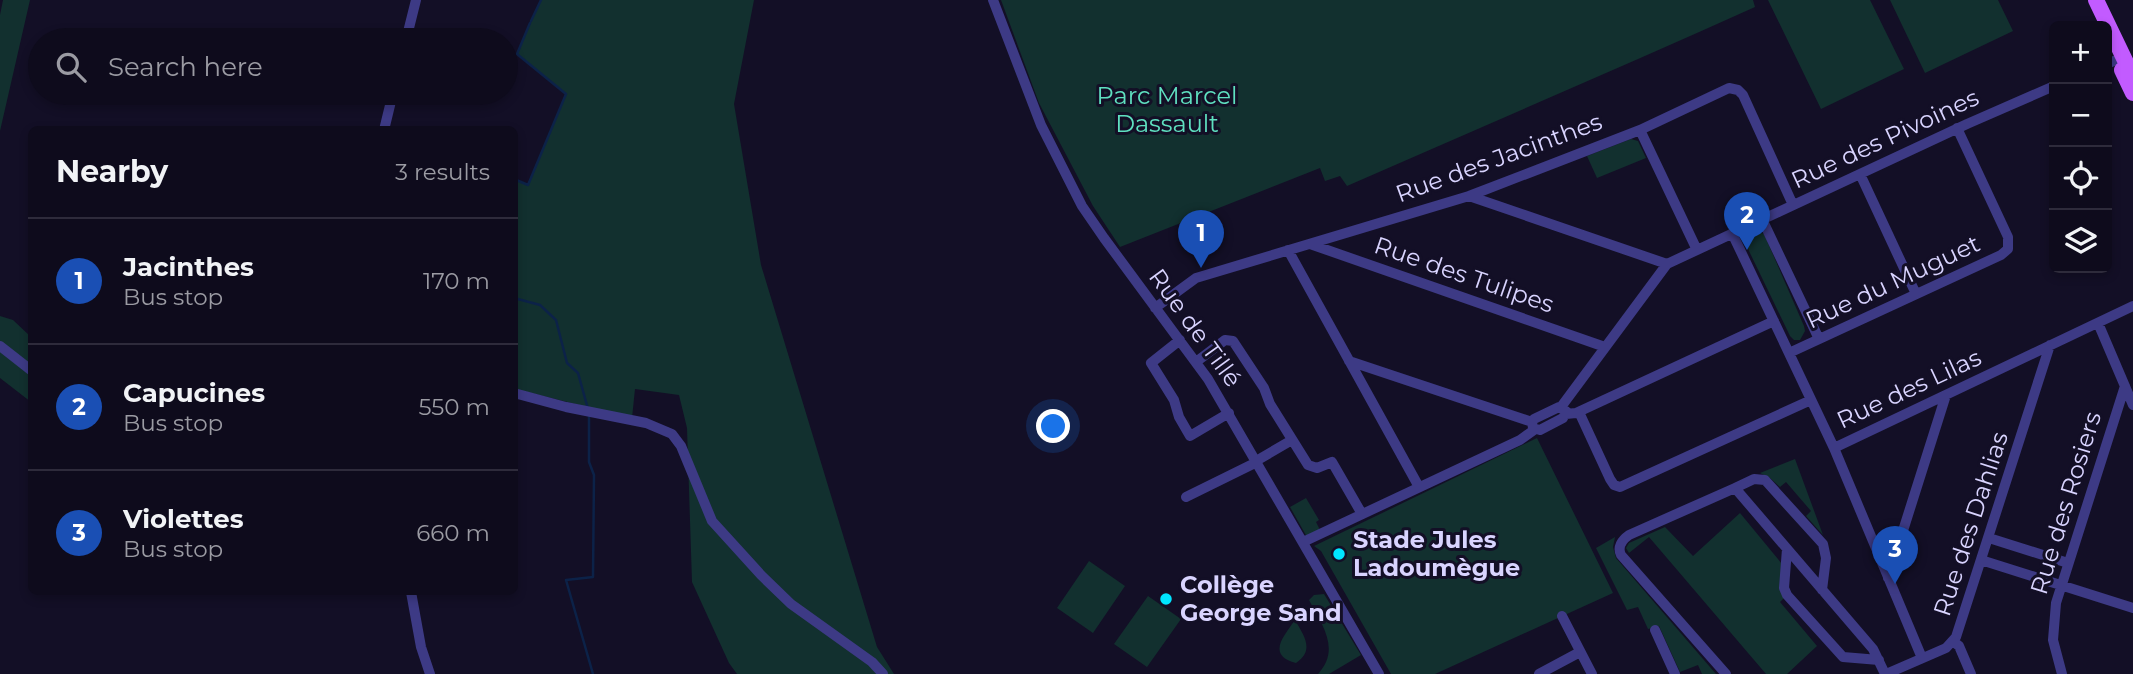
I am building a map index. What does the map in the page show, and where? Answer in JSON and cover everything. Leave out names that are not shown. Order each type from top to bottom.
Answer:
[{"type":"main road","points":[[2087,0],[2098,21]]},
{"type":"main road","points":[[2096,0],[2115,60],[2133,93]]},
{"type":"main road","points":[[2115,60],[2133,78]]},
{"type":"street","points":[[409,28],[416,0]]},
{"type":"street","name":"Rue de Tillé","points":[[993,0],[1041,125],[1076,195],[1098,230],[1196,362],[1229,413],[1379,674]]},
{"type":"street","name":"Rue des Jacinthes","points":[[1155,308],[1196,278],[1469,196],[1640,130],[1725,89],[1732,88],[1743,95],[1793,205]]},
{"type":"street","name":"Rue des Pivoines","points":[[1564,410],[1605,347],[1667,264],[1957,128],[2049,88]]},
{"type":"street","points":[[385,126],[390,105]]},
{"type":"street","name":"Rue du Muguet","points":[[1789,353],[2001,255],[2009,246],[2008,237],[1957,128]]},
{"type":"street","points":[[1640,130],[1697,250]]},
{"type":"street","points":[[1860,174],[1916,294]]},
{"type":"street","points":[[1469,196],[1667,264]]},
{"type":"street","points":[[1762,219],[1819,339]]},
{"type":"street","points":[[1732,233],[1833,448]]},
{"type":"street","name":"Rue des Tulipes","points":[[1309,244],[1605,347]]},
{"type":"street","points":[[1288,250],[1419,487]]},
{"type":"street","name":"Rue des Lilas","points":[[1922,658],[1833,448],[2133,306]]},
{"type":"street","points":[[1349,361],[1540,430],[1563,418],[1564,410],[1579,412],[1774,321]]},
{"type":"street","points":[[2098,323],[2133,405]]},
{"type":"street","points":[[1180,340],[1151,363],[1174,400],[1190,436],[1229,413]]},
{"type":"street","points":[[1196,362],[1225,341],[1233,341],[1264,388],[1270,404],[1310,468],[1317,468],[1332,461],[1362,514]]},
{"type":"street","name":"Rue des Dahlias","points":[[1885,674],[1954,642],[2050,345]]},
{"type":"street","points":[[0,346],[28,368]]},
{"type":"street","name":"Rue des Rosiers","points":[[2062,674],[2056,654],[2053,626],[2061,585],[2125,386]]},
{"type":"street","points":[[518,394],[646,423],[673,434],[681,446],[712,521],[790,604],[872,662],[883,674]]},
{"type":"street","points":[[1888,578],[1946,395]]},
{"type":"street","points":[[1579,412],[1610,479],[1614,485],[1620,487],[1811,400]]},
{"type":"street","points":[[1303,542],[1520,440],[1533,426]]},
{"type":"street","points":[[1186,497],[1292,440]]},
{"type":"street","points":[[1726,674],[1621,555],[1620,546],[1629,536],[1754,479],[1765,480],[1817,537],[1826,553],[1822,590]]},
{"type":"street","points":[[1735,488],[1873,649],[1885,674]]},
{"type":"street","points":[[1989,538],[2068,564]]},
{"type":"street","points":[[1787,549],[1784,588],[1787,595],[1843,657],[1879,660]]},
{"type":"street","points":[[1981,560],[2133,608]]},
{"type":"street","points":[[412,595],[421,647],[430,674]]},
{"type":"street","points":[[1562,617],[1592,674]]},
{"type":"street","points":[[1655,630],[1675,674]]},
{"type":"street","points":[[1954,642],[1959,646],[1970,674]]},
{"type":"street","points":[[1539,674],[1580,652]]},
{"type":"green space","points":[[3,0],[30,0],[0,131],[0,15]]},
{"type":"green space","points":[[541,0],[754,0],[734,104],[761,265],[877,647],[894,674],[737,674],[729,663],[692,582],[687,428],[679,395],[635,389],[632,418],[518,390],[518,181],[528,185],[566,94],[518,55]]},
{"type":"green space","name":"Parc Marcel Dassault","points":[[1001,0],[1753,0],[1755,7],[1347,186],[1340,176],[1325,181],[1320,168],[1120,247],[1093,206],[1039,103]]},
{"type":"green space","points":[[1768,0],[1870,0],[1904,69],[1821,109]]},
{"type":"green space","points":[[1890,0],[1998,0],[2013,31],[1925,73]]},
{"type":"green space","points":[[1631,139],[1638,141],[1646,158],[1597,178],[1587,156]]},
{"type":"green space","points":[[1753,229],[1764,234],[1804,326],[1805,331],[1800,340],[1794,340],[1790,336],[1749,251],[1744,237]]},
{"type":"green space","points":[[0,316],[13,320],[28,334],[28,365],[0,343]]},
{"type":"green space","points":[[0,351],[28,374],[28,400],[0,378]]},
{"type":"green space","points":[[1537,438],[1613,593],[1435,674],[1391,674],[1321,551],[1314,546]]},
{"type":"green space","points":[[1795,459],[1823,535],[1806,516],[1811,511],[1786,482],[1780,487],[1760,473]]},
{"type":"green space","points":[[1306,498],[1319,520],[1316,522],[1320,530],[1307,537],[1290,507]]},
{"type":"green space","points":[[1740,513],[1782,564],[1785,597],[1780,602],[1817,646],[1787,674],[1766,674],[1649,537],[1629,553],[1626,548],[1629,543],[1665,527],[1693,556]]},
{"type":"green space","points":[[1615,537],[1613,547],[1616,558],[1716,674],[1702,674],[1698,665],[1680,672],[1659,626],[1648,629],[1638,607],[1627,610],[1596,548]]},
{"type":"green space","points":[[1089,561],[1125,586],[1093,633],[1057,608]]},
{"type":"green space","points":[[1324,594],[1361,655],[1329,674],[1318,674],[1325,665],[1329,646],[1324,628],[1309,600],[1314,595]]},
{"type":"green space","points":[[1148,596],[1181,619],[1147,667],[1114,644]]},
{"type":"green space","points":[[1295,620],[1306,643],[1305,653],[1296,663],[1287,660],[1280,650],[1280,644]]},
{"type":"waterway","points":[[531,21],[541,0]]},
{"type":"waterway","points":[[518,52],[530,23]]},
{"type":"waterway","points":[[518,55],[566,94],[528,185],[518,181]]},
{"type":"waterway","points":[[518,299],[540,305],[556,320],[567,363],[578,373],[588,409]]},
{"type":"waterway","points":[[589,416],[589,462],[594,475],[593,577],[566,580],[593,674]]},
{"type":"place","name":"Capucines","points":[[1747,250]]},
{"type":"place","name":"Jacinthes","points":[[1201,268]]},
{"type":"place","name":"Stade Jules Ladoumègue","points":[[1339,554]]},
{"type":"place","name":"Violettes","points":[[1895,584]]},
{"type":"place","name":"Collège George Sand","points":[[1166,599]]}]
